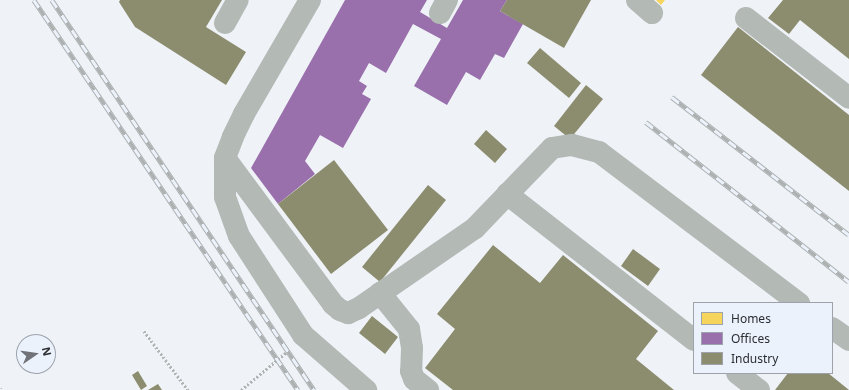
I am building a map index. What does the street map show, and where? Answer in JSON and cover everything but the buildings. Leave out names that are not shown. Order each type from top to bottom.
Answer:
[{"type":"lane","points":[[225,23],[238,0]]},
{"type":"lane","points":[[310,0],[244,114],[225,158],[225,196],[239,236],[303,335],[366,390]]},
{"type":"lane","points":[[746,18],[846,92]]},
{"type":"lane","points":[[225,158],[333,304],[340,310],[348,313],[359,308],[475,228],[552,148],[572,145],[599,152],[798,302]]},
{"type":"lane","points":[[507,194],[693,339]]},
{"type":"lane","points":[[380,293],[409,329],[412,348],[411,371],[414,379],[428,390]]},
{"type":"lane","points":[[833,329],[849,340]]},
{"type":"lane","points":[[738,374],[759,390]]},
{"type":"path","points":[[144,331],[188,390]]},
{"type":"path","points":[[241,390],[288,352],[303,335]]},
{"type":"railway","points":[[34,0],[298,390]]},
{"type":"railway","points":[[52,0],[314,390]]},
{"type":"railway","points":[[672,97],[849,235]]},
{"type":"railway","points":[[646,122],[849,282]]}]
